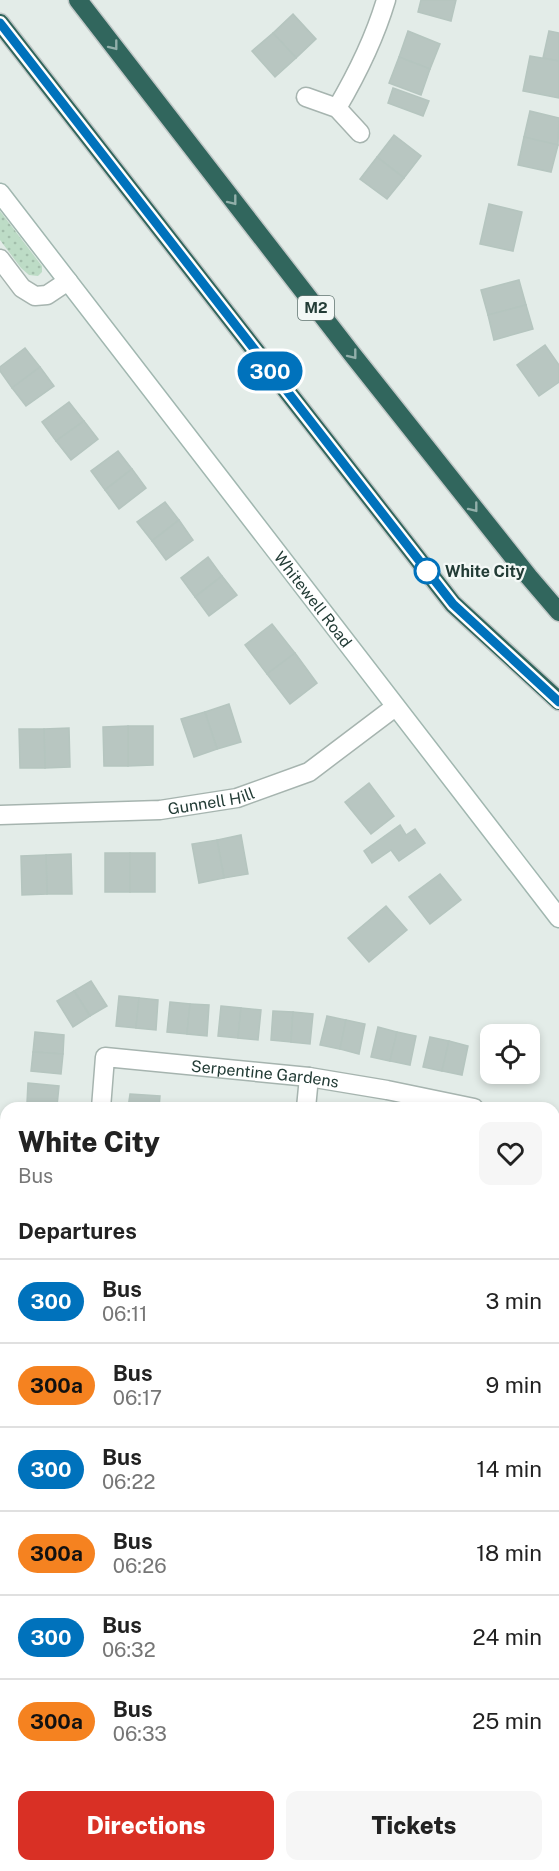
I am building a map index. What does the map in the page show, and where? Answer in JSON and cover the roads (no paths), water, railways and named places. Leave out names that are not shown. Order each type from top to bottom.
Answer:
[{"type":"highway","name":"M2","points":[[78,0],[351,354],[559,612]]},
{"type":"highway","points":[[0,23],[453,604],[559,702]]},
{"type":"street","points":[[337,108],[350,85],[386,0]]},
{"type":"street","points":[[306,97],[337,108],[360,132]]},
{"type":"street","name":"Whitewell Road","points":[[0,193],[559,918]]},
{"type":"street","points":[[0,259],[22,288],[34,296],[47,295],[68,281]]},
{"type":"street","name":"Gunnell Hill","points":[[0,815],[159,810],[237,798],[309,772],[395,707]]},
{"type":"street","name":"Serpentine Gardens","points":[[101,1102],[105,1057],[309,1077],[445,1102]]},
{"type":"street","points":[[307,1102],[309,1077]]},
{"type":"place","name":"White City","points":[[427,571]]}]
